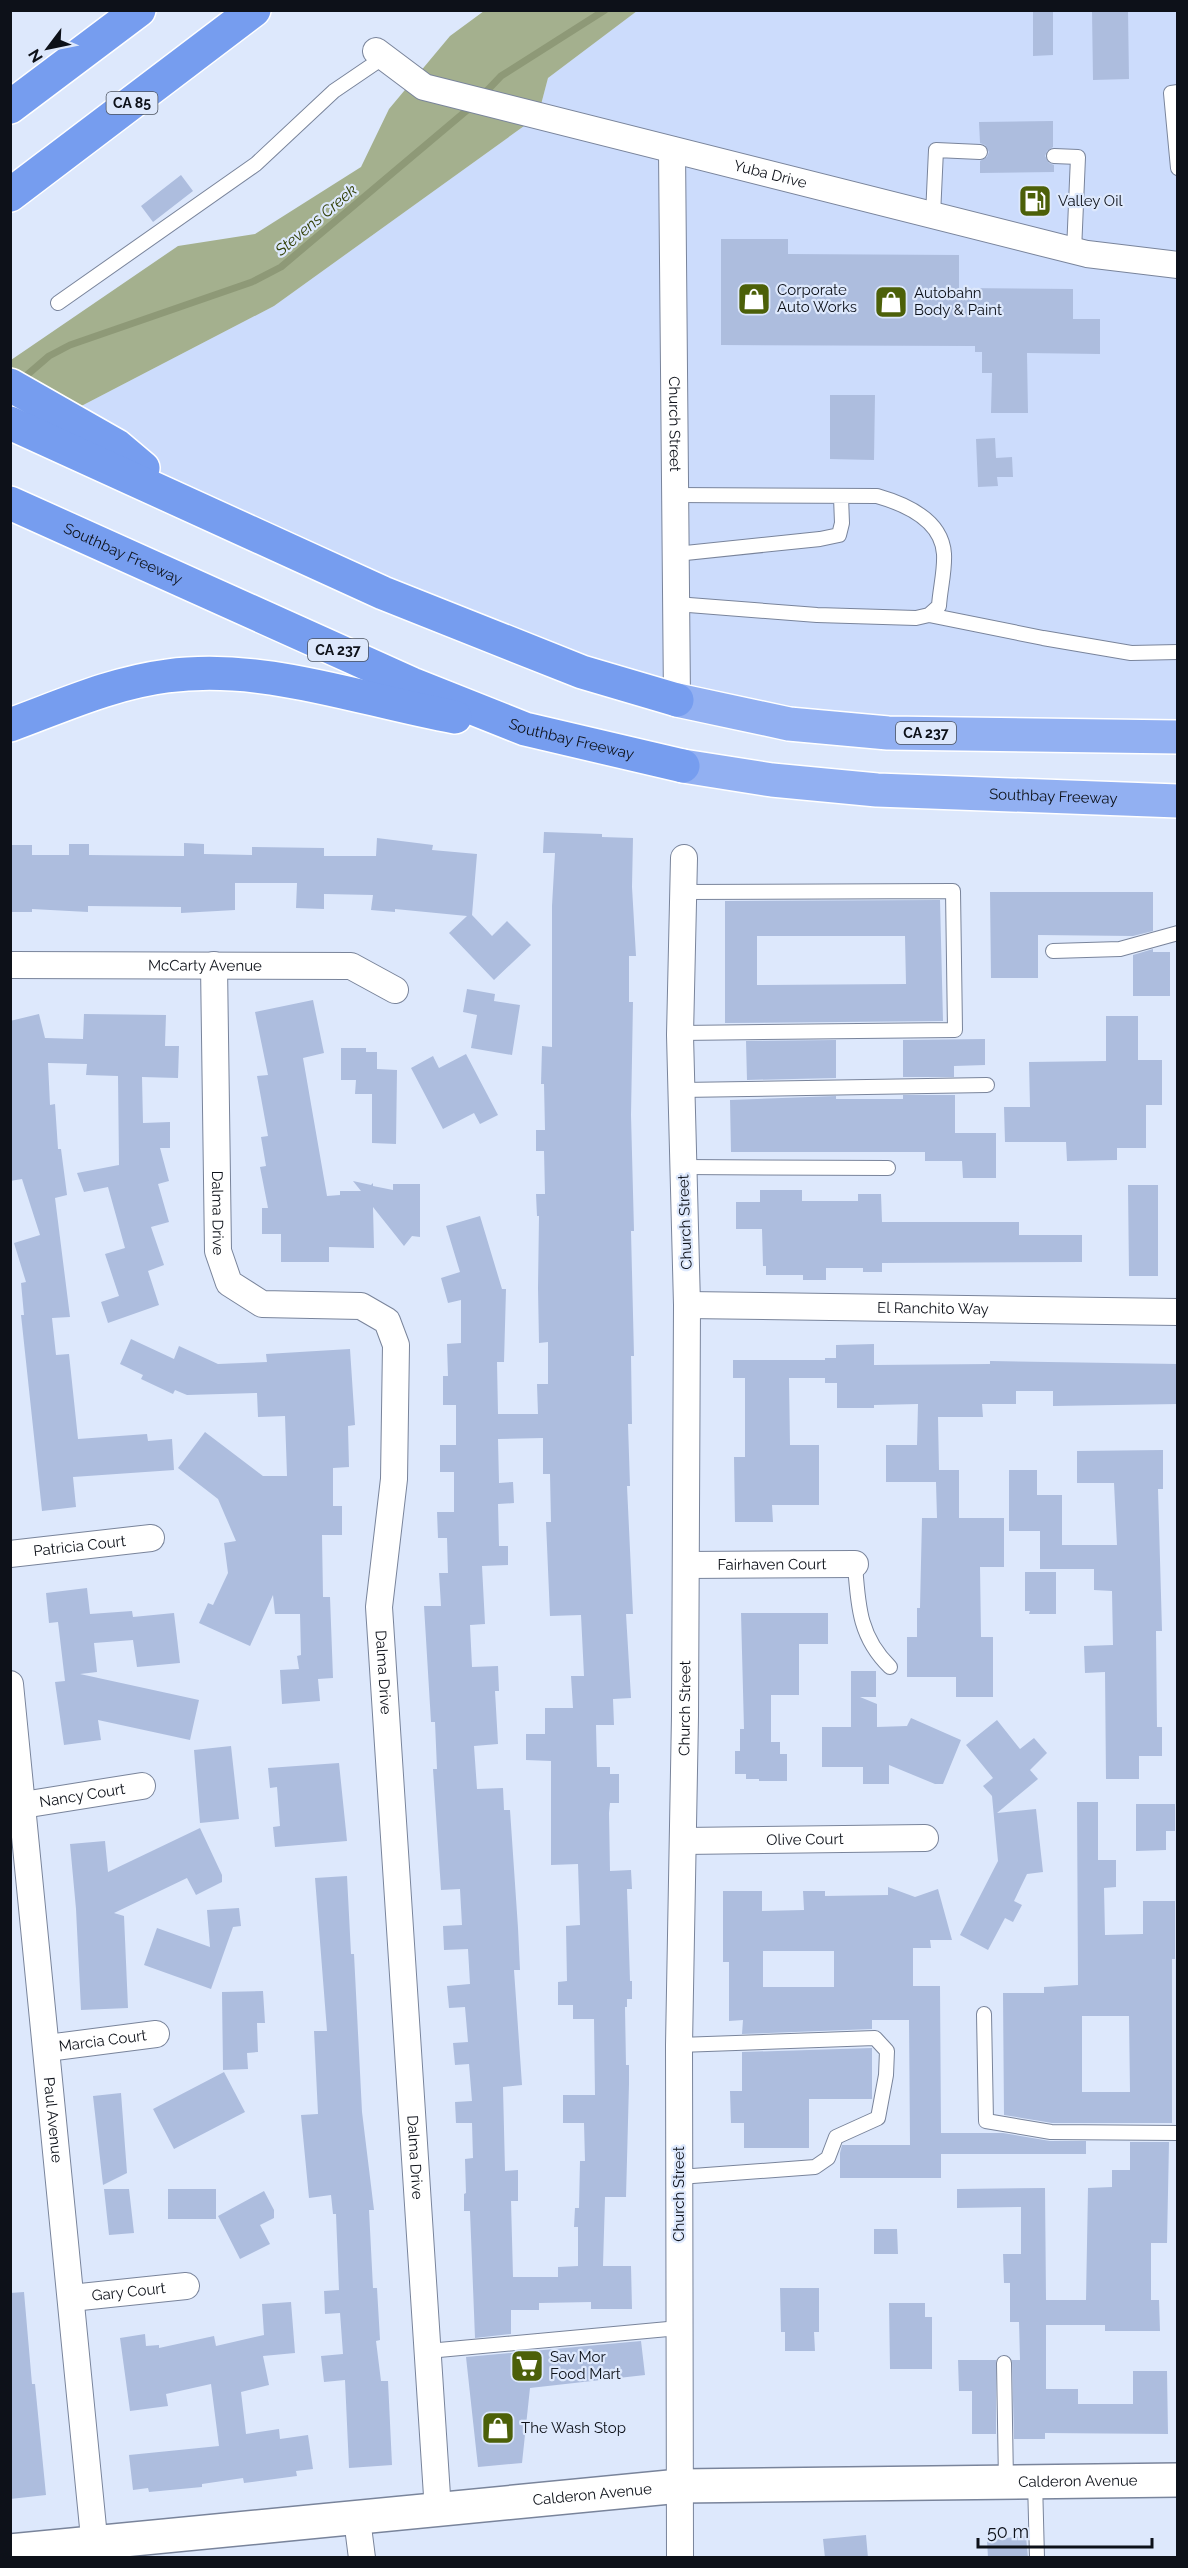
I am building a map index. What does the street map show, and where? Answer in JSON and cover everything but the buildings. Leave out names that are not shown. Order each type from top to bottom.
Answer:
[{"type":"highway","points":[[10,107],[139,10]]},
{"type":"highway","name":"CA 85","points":[[10,195],[254,10]]},
{"type":"highway","points":[[10,385],[53,426]]},
{"type":"highway","points":[[10,423],[53,426]]},
{"type":"highway","name":"CA 237","points":[[53,426],[117,446],[184,501],[383,593],[582,672],[677,700],[789,724],[888,732],[1178,736]]},
{"type":"highway","name":"Southbay Freeway","points":[[10,503],[412,684],[525,729],[683,766],[772,780],[877,790],[1178,801]]},
{"type":"highway","points":[[10,725],[105,690],[140,681],[169,676],[242,675],[309,684],[424,711],[525,729]]},
{"type":"street","name":"Yuba Drive","points":[[380,54],[424,87],[1074,250],[1178,265]]},
{"type":"street","name":"Church Street","points":[[672,150],[677,700]]},
{"type":"street","name":"Church Street","points":[[680,2558],[679,2045],[686,1565],[687,1305],[680,1034],[684,858]]},
{"type":"street","name":"McCarty Avenue","points":[[10,965],[351,966],[395,990]]},
{"type":"street","name":"Dalma Drive","points":[[214,965],[218,1251],[229,1283],[262,1304],[361,1306],[387,1321],[396,1345],[394,1479],[379,1607],[438,2511]]},
{"type":"street","name":"El Ranchito Way","points":[[687,1305],[1178,1312]]},
{"type":"street","name":"Patricia Court","points":[[10,1554],[151,1538]]},
{"type":"street","name":"Fairhaven Court","points":[[686,1565],[855,1564]]},
{"type":"street","name":"Paul Avenue","points":[[10,1684],[95,2550]]},
{"type":"street","name":"Nancy Court","points":[[23,1805],[142,1786]]},
{"type":"street","name":"Olive Court","points":[[683,1841],[925,1838]]},
{"type":"street","name":"Marcia Court","points":[[47,2048],[156,2034]]},
{"type":"street","name":"Gary Court","points":[[71,2298],[186,2286]]},
{"type":"street","name":"Calderon Avenue","points":[[10,2552],[95,2550],[357,2519],[680,2486],[1178,2480]]},
{"type":"street","points":[[357,2519],[362,2558]]},
{"type":"lane","points":[[58,303],[256,164],[334,91],[380,54]]},
{"type":"lane","points":[[1178,93],[1171,93],[1178,168]]},
{"type":"lane","points":[[933,215],[936,150],[980,152]]},
{"type":"lane","points":[[1054,156],[1078,157],[1074,250]]},
{"type":"lane","points":[[675,495],[877,496],[899,502],[924,518],[938,534],[944,556],[939,606],[929,615]]},
{"type":"lane","points":[[676,554],[839,535],[842,523],[841,497]]},
{"type":"lane","points":[[676,604],[817,615],[916,618],[929,615],[1131,653],[1178,652]]},
{"type":"lane","points":[[680,1034],[955,1030],[953,891],[683,892]]},
{"type":"lane","points":[[1053,951],[1120,949],[1178,933]]},
{"type":"lane","points":[[681,1090],[987,1085]]},
{"type":"lane","points":[[683,1167],[888,1168]]},
{"type":"lane","points":[[855,1564],[859,1613],[880,1657],[890,1666]]},
{"type":"lane","points":[[984,2014],[986,2121],[1051,2132],[1178,2133]]},
{"type":"lane","points":[[679,2045],[875,2038],[887,2051],[886,2075],[878,2118],[836,2137],[828,2158],[814,2167],[679,2177]]},
{"type":"lane","points":[[428,2351],[679,2328]]},
{"type":"lane","points":[[1004,2363],[1021,2482],[1037,2558]]},
{"type":"shaded area","points":[[637,11],[1177,11],[1177,737],[888,733],[677,700],[184,501],[64,415],[274,306],[538,116],[548,78]]},
{"type":"green space","points":[[484,11],[637,11],[548,78],[538,116],[274,306],[64,415],[11,385],[11,360],[178,246],[255,234],[361,167],[389,109],[450,36]]},
{"type":"waterway","name":"Stevens Creek","points":[[482,96],[501,76],[605,10]]},
{"type":"waterway","name":"Stevens Creek","points":[[20,381],[49,356],[70,345],[252,282],[281,267],[472,106]]},
{"type":"place","name":"Valley Oil","points":[[1035,201]]},
{"type":"place","name":"Corporate Auto Works","points":[[754,299]]},
{"type":"place","name":"Autobahn Body & Paint","points":[[891,302]]},
{"type":"place","name":"Sav Mor Food Mart","points":[[527,2366]]},
{"type":"place","name":"The Wash Stop","points":[[498,2428]]}]
